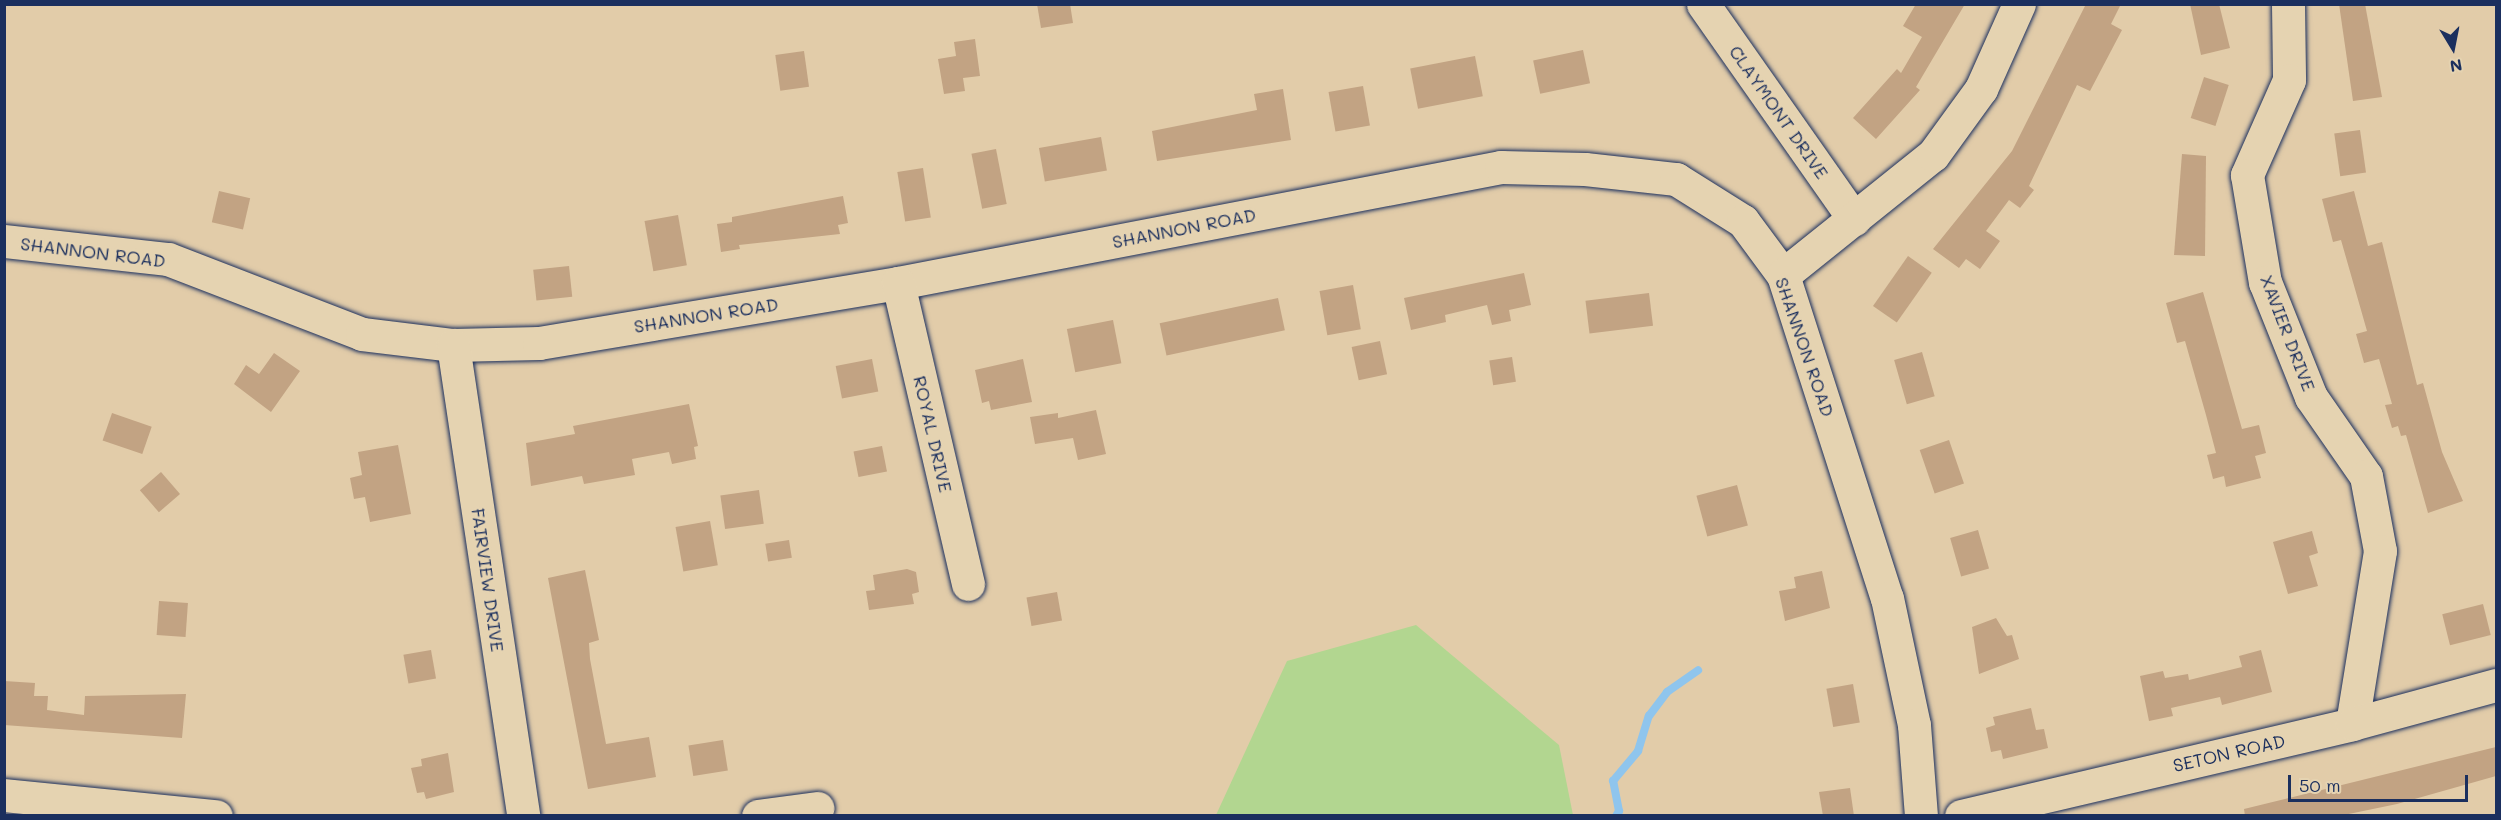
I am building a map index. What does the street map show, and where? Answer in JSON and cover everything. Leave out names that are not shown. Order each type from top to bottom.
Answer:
[{"type":"street","name":"CLAYMONT DRIVE","points":[[1703,4],[1854,219]]},
{"type":"street","points":[[1784,275],[1933,154],[1981,89],[2019,4]]},
{"type":"street","name":"XAVIER DRIVE","points":[[2288,4],[2289,80],[2247,175],[2265,282],[2311,397],[2366,476],[2380,551],[2352,724]]},
{"type":"street","name":"SHANNON ROAD","points":[[4,241],[168,259],[362,334],[453,345],[539,342],[898,283],[1501,167],[1585,169],[1676,179],[1743,221],[1784,275],[1887,598],[1914,725],[1921,816]]},
{"type":"street","name":"ROYAL DRIVE","points":[[898,283],[968,584]]},
{"type":"street","name":"FAIRVIEW DRIVE","points":[[453,345],[523,816]]},
{"type":"street","name":"SETON ROAD","points":[[1961,816],[2352,724],[2496,685]]},
{"type":"street","points":[[4,795],[216,816]]},
{"type":"street","points":[[758,816],[817,808]]},
{"type":"green space","points":[[1416,625],[1559,745],[1573,815],[1216,815],[1287,661]]},
{"type":"building","points":[[1037,4],[1070,4],[1073,23],[1041,28]]},
{"type":"building","points":[[1916,4],[1965,4],[1916,87],[1920,90],[1876,139],[1853,118],[1897,69],[1901,73],[1922,37],[1903,26]]},
{"type":"building","points":[[2086,4],[2121,4],[2111,24],[2122,30],[2090,91],[2077,85],[2029,186],[2034,190],[2020,208],[2009,200],[1986,231],[2000,241],[1980,269],[1966,259],[1959,268],[1933,249],[2012,151]]},
{"type":"building","points":[[2190,4],[2219,4],[2230,48],[2201,55]]},
{"type":"building","points":[[2339,4],[2365,4],[2382,97],[2353,101]]},
{"type":"building","points":[[975,39],[980,76],[963,78],[965,91],[944,94],[938,59],[956,56],[954,42]]},
{"type":"building","points":[[1583,50],[1590,83],[1540,94],[1533,61]]},
{"type":"building","points":[[804,51],[809,87],[780,91],[775,55]]},
{"type":"building","points":[[1475,56],[1483,96],[1418,109],[1410,69]]},
{"type":"building","points":[[2204,77],[2229,85],[2215,126],[2191,118]]},
{"type":"building","points":[[1363,86],[1370,125],[1335,131],[1329,92]]},
{"type":"building","points":[[1283,89],[1291,140],[1157,161],[1152,131],[1257,110],[1254,94]]},
{"type":"building","points":[[2360,130],[2366,173],[2340,176],[2334,134]]},
{"type":"building","points":[[1101,137],[1107,170],[1045,181],[1039,148]]},
{"type":"building","points":[[996,149],[1007,204],[982,209],[971,154]]},
{"type":"building","points":[[2182,154],[2206,156],[2205,256],[2174,255]]},
{"type":"building","points":[[923,168],[931,217],[905,221],[897,172]]},
{"type":"building","points":[[219,191],[250,198],[243,229],[212,222]]},
{"type":"building","points":[[2354,191],[2368,246],[2382,242],[2417,385],[2423,383],[2442,452],[2463,501],[2428,513],[2406,435],[2401,436],[2398,426],[2392,428],[2385,405],[2392,404],[2379,359],[2364,363],[2356,334],[2367,331],[2341,240],[2333,242],[2322,199]]},
{"type":"building","points":[[843,196],[848,223],[838,225],[840,234],[739,245],[740,249],[721,252],[717,224],[732,222],[732,217]]},
{"type":"building","points":[[678,215],[687,265],[653,271],[645,221]]},
{"type":"building","points":[[1908,256],[1932,273],[1897,323],[1873,306]]},
{"type":"building","points":[[569,266],[572,297],[536,301],[533,270]]},
{"type":"building","points":[[1524,273],[1531,305],[1509,310],[1511,321],[1492,325],[1487,305],[1445,315],[1446,322],[1411,330],[1404,298]]},
{"type":"building","points":[[1353,285],[1361,329],[1327,335],[1320,291]]},
{"type":"building","points":[[2203,292],[2242,429],[2259,425],[2266,453],[2255,456],[2261,478],[2226,487],[2224,476],[2213,479],[2207,455],[2216,453],[2206,415],[2185,341],[2177,343],[2166,303]]},
{"type":"building","points":[[1649,293],[1653,326],[1589,334],[1585,301]]},
{"type":"building","points":[[1278,298],[1285,330],[1167,355],[1160,323]]},
{"type":"building","points":[[1113,320],[1121,363],[1075,372],[1067,329]]},
{"type":"building","points":[[1380,341],[1387,374],[1359,380],[1352,347]]},
{"type":"building","points":[[1922,352],[1935,396],[1907,404],[1894,360]]},
{"type":"building","points":[[274,353],[300,371],[271,412],[234,384],[246,365],[259,374]]},
{"type":"building","points":[[1512,357],[1516,382],[1493,385],[1489,361]]},
{"type":"building","points":[[872,359],[878,391],[842,398],[836,366]]},
{"type":"building","points":[[1023,359],[1032,402],[991,410],[989,401],[982,403],[975,370]]},
{"type":"building","points":[[689,404],[698,446],[694,447],[696,459],[672,464],[669,452],[632,459],[635,475],[584,484],[582,476],[531,486],[526,443],[575,434],[573,426]]},
{"type":"building","points":[[1096,410],[1106,454],[1078,460],[1073,438],[1035,444],[1030,417],[1058,413],[1058,418]]},
{"type":"building","points":[[112,413],[152,427],[142,454],[103,440]]},
{"type":"building","points":[[1949,440],[1964,483],[1935,494],[1920,450]]},
{"type":"building","points":[[398,445],[411,514],[370,522],[365,497],[354,499],[350,478],[362,475],[358,452]]},
{"type":"building","points":[[882,446],[887,472],[858,477],[854,452]]},
{"type":"building","points":[[161,472],[180,494],[159,512],[140,490]]},
{"type":"building","points":[[1737,485],[1748,526],[1707,536],[1696,496]]},
{"type":"building","points":[[759,490],[764,524],[725,529],[720,495]]},
{"type":"building","points":[[710,521],[718,565],[683,571],[676,527]]},
{"type":"building","points":[[1978,530],[1989,568],[1961,576],[1950,538]]},
{"type":"building","points":[[2312,531],[2318,553],[2309,556],[2318,586],[2288,594],[2273,542]]},
{"type":"building","points":[[789,540],[792,558],[768,562],[765,544]]},
{"type":"building","points":[[907,569],[916,572],[919,592],[912,594],[914,604],[869,610],[866,591],[875,590],[873,575]]},
{"type":"building","points":[[585,570],[599,640],[589,643],[590,659],[606,744],[649,737],[656,777],[588,789],[548,578]]},
{"type":"building","points":[[1822,571],[1830,608],[1785,621],[1779,591],[1796,588],[1794,577]]},
{"type":"building","points":[[1057,592],[1062,621],[1032,626],[1026,597]]},
{"type":"building","points":[[159,601],[188,603],[186,637],[157,635]]},
{"type":"building","points":[[2483,604],[2491,635],[2450,645],[2442,614]]},
{"type":"building","points":[[1996,618],[2007,636],[2012,635],[2019,659],[1979,674],[1972,627]]},
{"type":"building","points":[[431,650],[436,679],[408,683],[403,655]]},
{"type":"building","points":[[2261,650],[2272,692],[2222,705],[2220,697],[2171,708],[2173,716],[2149,721],[2140,676],[2163,671],[2165,678],[2188,674],[2189,680],[2242,667],[2239,656]]},
{"type":"building","points":[[4,681],[35,683],[34,696],[48,696],[47,710],[84,715],[85,696],[186,694],[182,738],[4,725]]},
{"type":"building","points":[[1853,684],[1860,722],[1833,727],[1826,689]]},
{"type":"building","points":[[2031,708],[2036,730],[2044,729],[2048,748],[2003,759],[2001,750],[1991,752],[1986,728],[1995,725],[1993,717]]},
{"type":"building","points":[[723,740],[728,771],[693,776],[688,745]]},
{"type":"building","points":[[2496,747],[2496,776],[2397,804],[2339,816],[2245,816],[2244,809]]},
{"type":"building","points":[[448,753],[454,792],[426,799],[424,792],[417,793],[411,768],[422,766],[421,759]]},
{"type":"building","points":[[1850,788],[1854,816],[1823,816],[1819,792]]},
{"type":"waterway","points":[[1616,816],[1619,811],[1613,781],[1638,751],[1649,716],[1667,692],[1698,670]]}]
